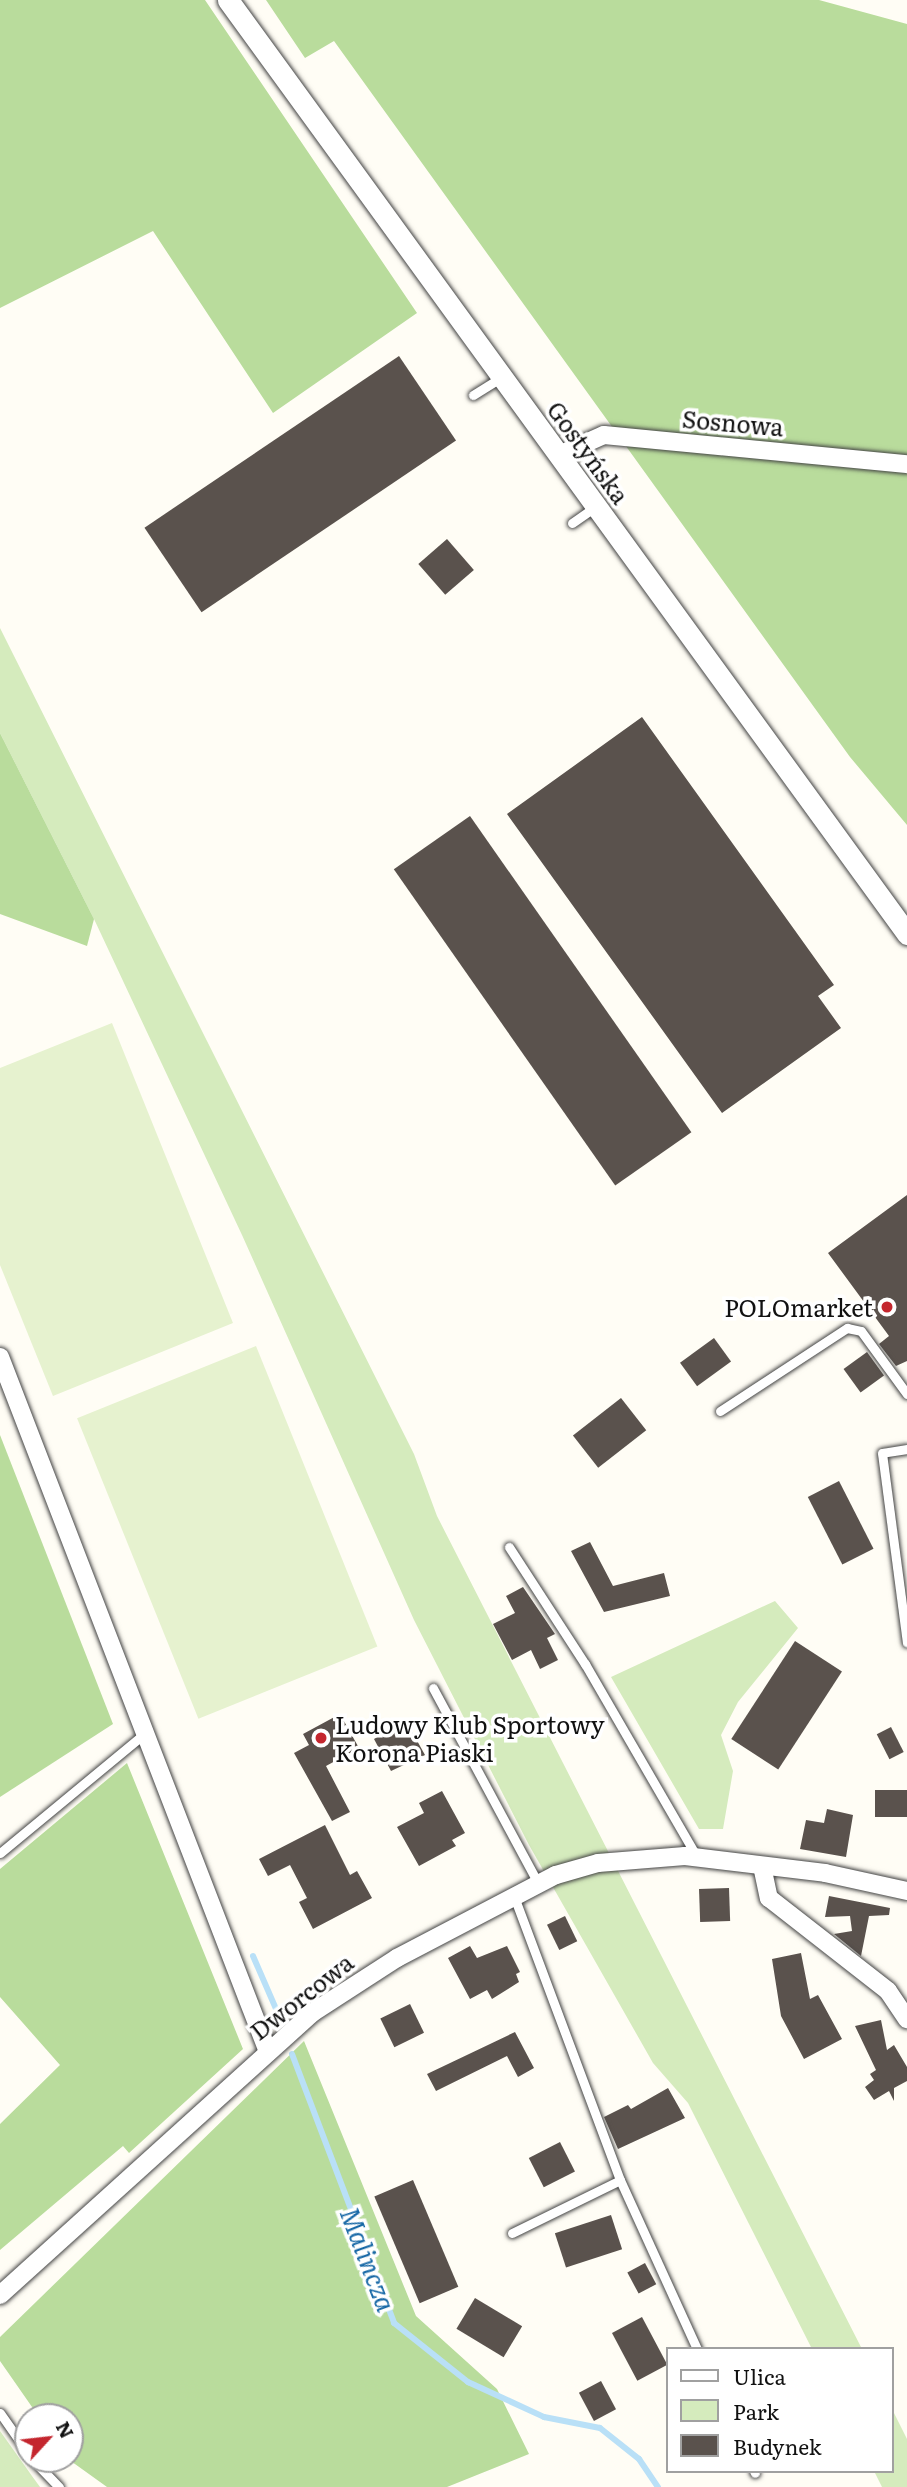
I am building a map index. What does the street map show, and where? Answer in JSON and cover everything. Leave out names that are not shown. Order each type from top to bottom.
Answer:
[{"type":"street","name":"Gostyńska","points":[[228,0],[907,934]]},
{"type":"street","name":"Sosnowa","points":[[559,455],[604,435],[907,464]]},
{"type":"street","points":[[0,1357],[268,2052]]},
{"type":"street","name":"Dworcowa","points":[[0,2295],[312,2013],[354,1983],[513,1894],[598,1863],[648,1856],[697,1857],[825,1873],[907,1891]]},
{"type":"street","points":[[762,1866],[769,1898],[888,1991],[907,2019]]},
{"type":"lane","points":[[473,395],[502,377]]},
{"type":"lane","points":[[572,523],[596,506]]},
{"type":"lane","points":[[720,1411],[847,1328],[861,1331],[907,1394]]},
{"type":"lane","points":[[907,1449],[882,1453],[906,1602],[907,1642]]},
{"type":"lane","points":[[509,1547],[585,1664],[697,1857]]},
{"type":"lane","points":[[433,1688],[538,1884]]},
{"type":"lane","points":[[0,1853],[145,1733]]},
{"type":"lane","points":[[513,1894],[620,2180],[696,2347]]},
{"type":"lane","points":[[512,2233],[620,2180]]},
{"type":"lane","points":[[0,2413],[14,2433]]},
{"type":"lane","points":[[46,2473],[59,2487]]},
{"type":"green space","points":[[0,0],[205,0],[417,313],[273,413],[153,231],[0,308]]},
{"type":"green space","points":[[266,0],[819,0],[907,24],[907,825],[850,757],[334,41],[305,58]]},
{"type":"green space","points":[[0,628],[414,1454],[437,1516],[861,2347],[811,2347],[688,2103],[653,2063],[529,1845],[414,1620],[242,1235],[94,919],[0,733]]},
{"type":"green space","points":[[0,733],[94,919],[87,946],[0,914]]},
{"type":"green space","points":[[112,1023],[233,1323],[53,1396],[0,1265],[0,1068]]},
{"type":"green space","points":[[256,1346],[377,1646],[198,1719],[77,1418]]},
{"type":"green space","points":[[0,1435],[113,1724],[0,1797]]},
{"type":"green space","points":[[775,1601],[798,1628],[738,1702],[721,1735],[733,1771],[723,1829],[699,1829],[611,1677]]},
{"type":"green space","points":[[127,1763],[243,2049],[129,2153],[123,2146],[0,2250],[0,2124],[60,2065],[0,1997],[0,1869]]},
{"type":"green space","points":[[304,2041],[416,2316],[497,2389],[529,2454],[447,2487],[107,2487],[84,2470],[84,2403],[29,2403],[0,2361],[0,2337]]},
{"type":"green space","points":[[893,2411],[907,2439],[907,2487],[882,2487],[875,2473],[893,2473]]},
{"type":"green space","points":[[0,2431],[14,2451],[14,2473],[30,2473],[40,2487],[0,2487]]},
{"type":"building","points":[[399,356],[456,441],[202,612],[144,528]]},
{"type":"building","points":[[447,539],[474,570],[445,595],[418,564]]},
{"type":"building","points":[[642,717],[834,985],[818,996],[841,1028],[722,1113],[507,814]]},
{"type":"building","points":[[470,816],[691,1132],[615,1186],[394,869]]},
{"type":"building","name":"POLOmarket","points":[[907,1195],[907,1361],[896,1366],[879,1344],[889,1336],[828,1253]]},
{"type":"building","points":[[714,1338],[731,1361],[697,1386],[680,1363]]},
{"type":"building","points":[[867,1352],[884,1375],[861,1393],[844,1369]]},
{"type":"building","points":[[621,1398],[646,1430],[598,1468],[573,1436]]},
{"type":"building","points":[[839,1481],[874,1549],[842,1565],[808,1497]]},
{"type":"building","points":[[590,1542],[613,1586],[664,1573],[670,1596],[604,1612],[571,1551]]},
{"type":"building","points":[[523,1587],[555,1634],[547,1638],[558,1660],[540,1669],[531,1650],[512,1660],[493,1624],[515,1613],[506,1596]]},
{"type":"building","points":[[795,1641],[842,1671],[778,1770],[731,1739]]},
{"type":"building","points":[[340,1714],[359,1748],[326,1766],[350,1812],[332,1821],[294,1753],[309,1745],[303,1734]]},
{"type":"building","points":[[891,1727],[904,1752],[889,1759],[877,1734]]},
{"type":"building","points":[[393,1728],[396,1734],[410,1728],[425,1755],[391,1771],[374,1739]]},
{"type":"building","points":[[875,1790],[907,1790],[907,1817],[875,1817]]},
{"type":"building","points":[[442,1791],[465,1833],[452,1840],[456,1846],[419,1866],[397,1827],[424,1813],[419,1803]]},
{"type":"building","points":[[827,1809],[853,1815],[846,1857],[800,1849],[806,1820],[824,1823]]},
{"type":"building","points":[[325,1825],[350,1875],[357,1871],[372,1898],[313,1929],[299,1902],[307,1898],[290,1865],[268,1876],[259,1859]]},
{"type":"building","points":[[729,1888],[730,1921],[700,1922],[699,1889]]},
{"type":"building","points":[[829,1896],[890,1908],[889,1915],[869,1916],[861,1956],[834,1934],[852,1931],[850,1916],[825,1917]]},
{"type":"building","points":[[565,1916],[577,1941],[559,1950],[547,1925]]},
{"type":"building","points":[[470,1946],[477,1958],[507,1946],[520,1972],[516,1974],[519,1982],[492,1999],[487,1990],[470,1999],[448,1958]]},
{"type":"building","points":[[801,1953],[810,1999],[818,1995],[842,2039],[804,2059],[781,2016],[772,1959]]},
{"type":"building","points":[[410,2004],[424,2033],[394,2047],[380,2018]]},
{"type":"building","points":[[881,2020],[887,2050],[894,2045],[907,2067],[907,2081],[894,2088],[894,2101],[889,2091],[874,2100],[865,2087],[874,2080],[870,2074],[876,2070],[855,2026]]},
{"type":"building","points":[[515,2032],[534,2068],[518,2077],[507,2056],[436,2091],[427,2074]]},
{"type":"building","points":[[668,2088],[685,2118],[618,2149],[604,2117],[628,2105],[631,2109]]},
{"type":"building","points":[[560,2142],[575,2171],[544,2187],[529,2158]]},
{"type":"building","points":[[413,2180],[458,2287],[420,2303],[374,2196]]},
{"type":"building","points":[[611,2215],[622,2249],[566,2267],[555,2233]]},
{"type":"building","points":[[645,2263],[656,2284],[639,2294],[627,2272]]},
{"type":"building","points":[[475,2298],[522,2326],[504,2357],[456,2329]]},
{"type":"building","points":[[642,2317],[666,2365],[637,2381],[612,2333]]},
{"type":"building","points":[[601,2381],[616,2409],[594,2421],[579,2393]]},
{"type":"waterway","name":"Malincza","points":[[253,1956],[280,2018]]},
{"type":"waterway","name":"Malincza","points":[[292,2054],[394,2323],[468,2382],[544,2417],[600,2428],[639,2459],[658,2487]]},
{"type":"place","name":"POLOmarket","points":[[887,1307]]},
{"type":"place","name":"Ludowy Klub Sportowy Korona Piaski","points":[[321,1738]]}]
